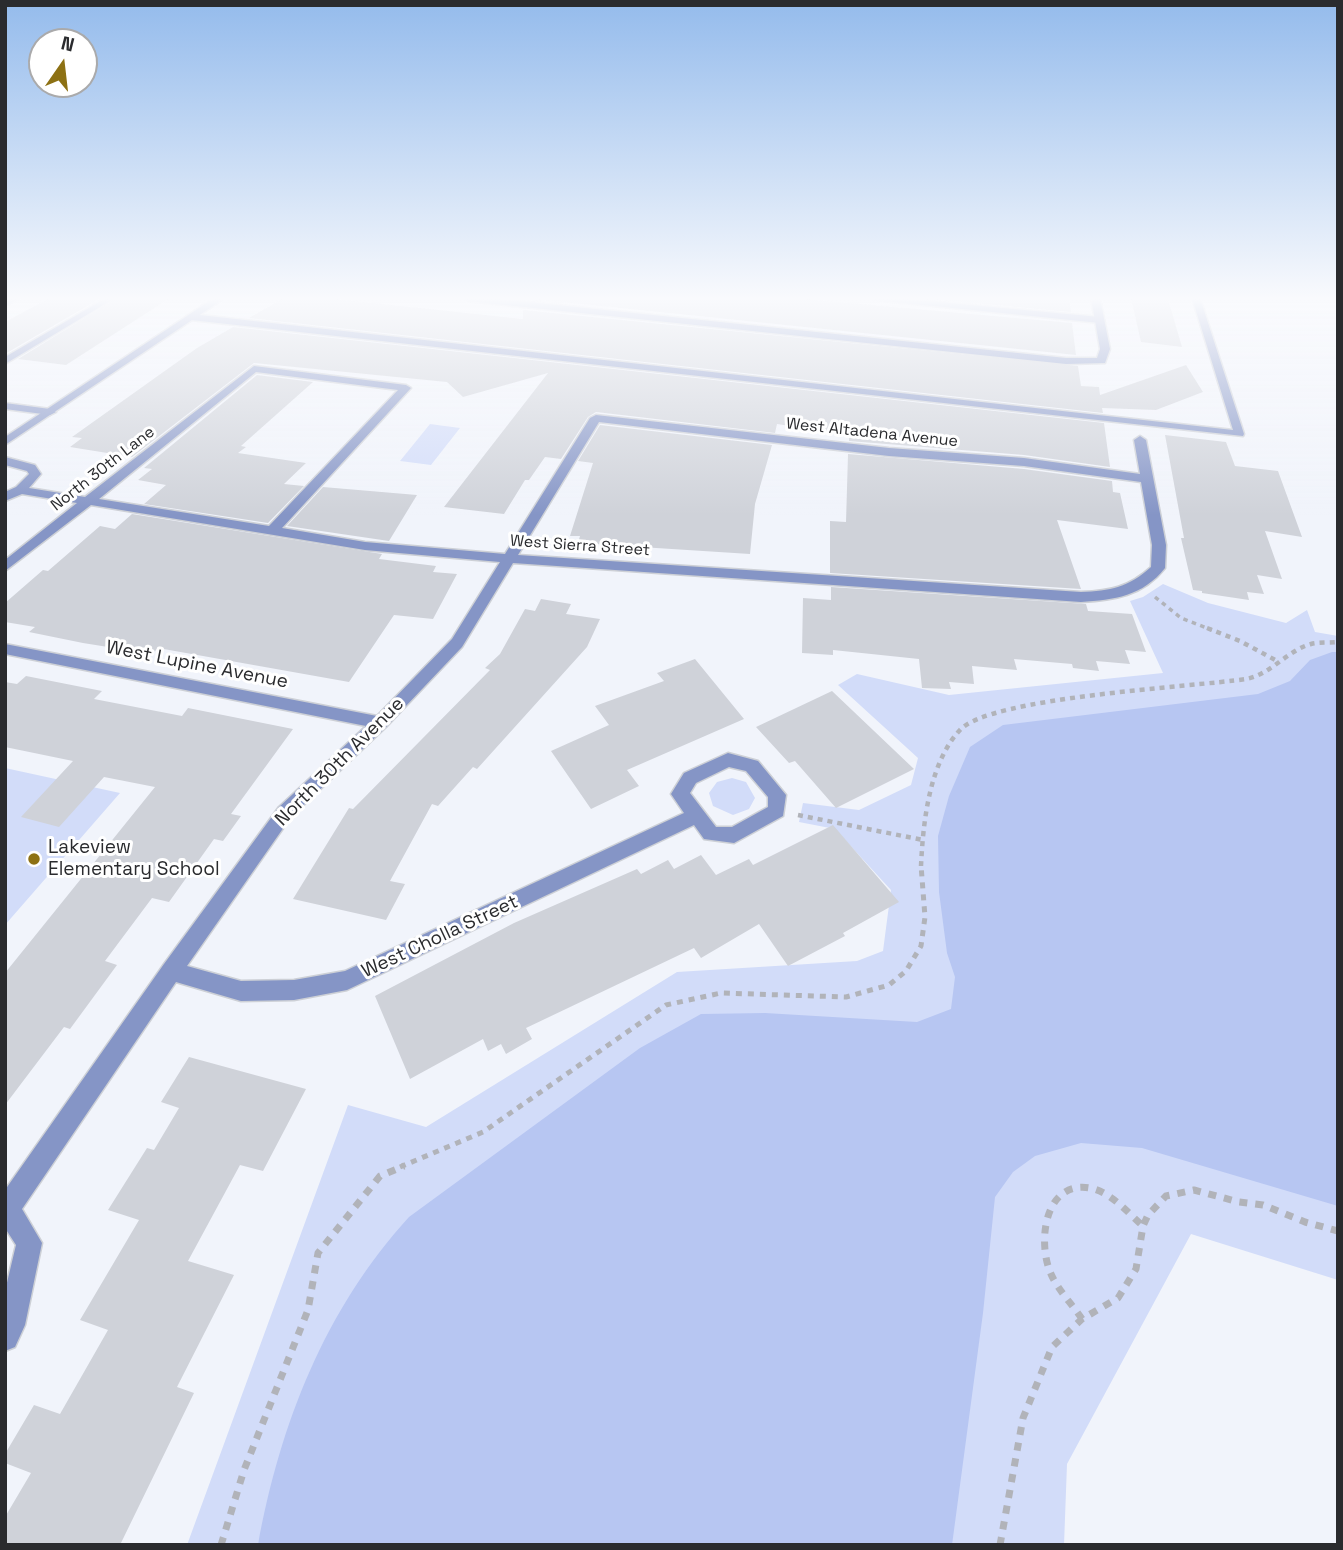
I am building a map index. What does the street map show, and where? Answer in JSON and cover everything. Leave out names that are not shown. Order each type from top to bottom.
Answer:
[{"type":"street","points":[[5,442],[112,370]]},
{"type":"street","name":"North 30th Lane","points":[[5,567],[252,370]]},
{"type":"street","name":"North 30th Lane","points":[[265,370],[406,388],[273,530]]},
{"type":"street","points":[[5,405],[50,412]]},
{"type":"street","name":"West Altadena Avenue","points":[[596,418],[877,451],[1024,462],[1146,479]]},
{"type":"street","name":"North 30th Avenue","points":[[5,1337],[11,1325],[29,1243],[6,1211],[171,971],[285,812],[380,723],[457,643],[596,418]]},
{"type":"street","points":[[1139,587],[1158,568],[1159,545],[1140,440]]},
{"type":"street","points":[[5,461],[32,468],[35,474],[20,490],[5,497]]},
{"type":"street","name":"West Sierra Street","points":[[20,490],[365,546],[1080,597],[1115,595],[1139,587]]},
{"type":"street","name":"West Lupine Avenue","points":[[5,649],[380,723]]},
{"type":"street","points":[[728,760],[752,766],[777,795],[777,811],[734,835],[711,834],[695,817],[680,794],[690,778],[728,760]]},
{"type":"street","name":"West Cholla Street","points":[[171,971],[242,991],[294,990],[347,981],[695,817]]},
{"type":"lane","points":[[669,370],[1240,434],[1219,370]]},
{"type":"path","points":[[1139,587],[1181,618],[1240,641],[1279,662]]},
{"type":"path","points":[[221,1545],[244,1470],[308,1310],[317,1253],[380,1176],[483,1132],[666,1005],[694,996],[729,992],[843,996],[884,988],[909,970],[922,945],[923,840],[930,794],[944,758],[959,730],[981,716],[1013,707],[1220,684],[1250,678],[1311,644],[1338,642]]},
{"type":"path","points":[[777,811],[923,840]]},
{"type":"path","points":[[1082,1319],[1051,1274],[1044,1249],[1045,1221],[1056,1198],[1074,1188],[1091,1188],[1143,1226]]},
{"type":"path","points":[[1000,1545],[1023,1418],[1052,1347],[1082,1319],[1118,1298],[1136,1269],[1143,1226],[1148,1215],[1167,1196],[1194,1190],[1239,1202],[1263,1205],[1305,1222],[1338,1231]]},
{"type":"shaded area","points":[[430,424],[460,428],[431,465],[400,461]]},
{"type":"shaded area","points":[[1163,584],[1208,603],[1286,623],[1307,610],[1315,632],[1338,636],[1338,1280],[1191,1234],[1067,1464],[1064,1545],[187,1545],[348,1105],[426,1127],[677,972],[857,961],[883,951],[891,890],[835,829],[799,822],[803,803],[859,810],[911,785],[918,758],[838,685],[857,674],[949,695],[1163,673],[1130,601],[1143,597]]},
{"type":"shaded area","points":[[1338,652],[1338,1206],[1142,1148],[1081,1143],[1035,1156],[1013,1172],[995,1197],[983,1313],[952,1545],[258,1545],[279,1456],[310,1370],[353,1290],[409,1217],[640,1048],[701,1014],[765,1013],[917,1022],[951,1009],[955,977],[947,953],[939,892],[938,836],[949,796],[970,747],[1003,725],[1258,694],[1290,681],[1310,660]]},
{"type":"shaded area","name":"Lakeview Elementary School","points":[[5,768],[120,793],[5,925]]},
{"type":"shaded area","points":[[732,778],[746,782],[755,798],[749,809],[733,815],[713,806],[709,793],[717,782]]},
{"type":"building","points":[[166,370],[244,370],[132,457],[70,447],[82,438],[72,437]]},
{"type":"building","points":[[328,370],[626,370],[1104,423],[1110,467],[1024,455],[849,441],[849,435],[777,424],[775,433],[596,412],[588,417],[561,459],[545,457],[529,480],[525,480],[504,514],[444,507],[548,373],[463,397],[447,382]]},
{"type":"building","points":[[719,370],[1079,370],[1081,386],[1099,387],[1100,395],[1171,370],[1189,370],[1203,392],[1156,410],[1102,408],[1103,413]]},
{"type":"building","points":[[257,375],[313,382],[241,446],[246,447],[238,453],[306,463],[284,484],[304,486],[268,523],[144,504],[166,485],[138,480],[152,469],[144,468]]},
{"type":"building","points":[[600,425],[772,445],[755,504],[750,554],[578,543],[580,536],[570,536],[593,463],[578,461]]},
{"type":"building","points":[[1165,435],[1226,442],[1235,466],[1278,471],[1302,537],[1265,531],[1282,579],[1257,575],[1264,594],[1247,592],[1249,600],[1193,590],[1181,538],[1184,538]]},
{"type":"building","points":[[848,454],[1024,469],[1112,481],[1113,492],[1120,493],[1128,529],[1057,520],[1081,589],[830,573],[830,521],[846,522]]},
{"type":"building","points":[[323,487],[417,495],[389,541],[287,526]]},
{"type":"building","points":[[132,514],[382,554],[379,559],[436,566],[433,572],[457,574],[433,619],[394,615],[349,682],[158,648],[152,654],[83,643],[29,632],[35,627],[5,622],[5,603],[43,570],[48,571],[100,526],[115,529]]},
{"type":"building","points":[[831,587],[1086,604],[1088,611],[1132,614],[1146,652],[1125,650],[1130,664],[1096,661],[1099,671],[1073,668],[1072,664],[1014,659],[1017,670],[972,666],[974,684],[949,682],[951,689],[922,688],[919,659],[833,650],[833,655],[802,653],[803,598],[831,600]]},
{"type":"building","points":[[541,599],[571,604],[566,614],[600,619],[587,647],[477,769],[473,767],[438,806],[432,804],[390,881],[405,884],[386,920],[293,899],[349,808],[353,809],[490,670],[485,668],[500,654],[525,609],[535,611]]},
{"type":"building","points":[[695,659],[744,719],[627,770],[639,786],[591,809],[551,751],[609,725],[595,706],[664,681],[657,673]]},
{"type":"building","points":[[26,676],[102,691],[94,699],[182,716],[188,708],[293,729],[231,814],[241,816],[223,841],[214,839],[169,902],[152,898],[105,961],[117,965],[70,1029],[64,1027],[5,1105],[5,973],[155,787],[104,777],[59,827],[21,817],[73,761],[5,747],[5,682],[17,684]]},
{"type":"building","points":[[832,691],[914,769],[836,808],[795,761],[789,763],[756,727]]},
{"type":"building","points":[[833,825],[899,902],[843,933],[845,936],[788,966],[759,924],[701,958],[694,948],[526,1028],[532,1039],[506,1054],[501,1044],[488,1051],[483,1039],[410,1079],[375,996],[514,923],[637,869],[641,874],[668,860],[674,869],[701,855],[716,875],[749,859],[753,865]]},
{"type":"building","points":[[189,1057],[306,1089],[263,1171],[240,1165],[188,1261],[234,1275],[177,1387],[194,1393],[120,1545],[5,1545],[5,1517],[31,1473],[5,1463],[5,1454],[34,1405],[60,1414],[108,1330],[80,1320],[139,1220],[108,1210],[147,1148],[154,1150],[179,1108],[161,1102]]},
{"type":"place","name":"Lakeview Elementary School","points":[[34,859]]}]
